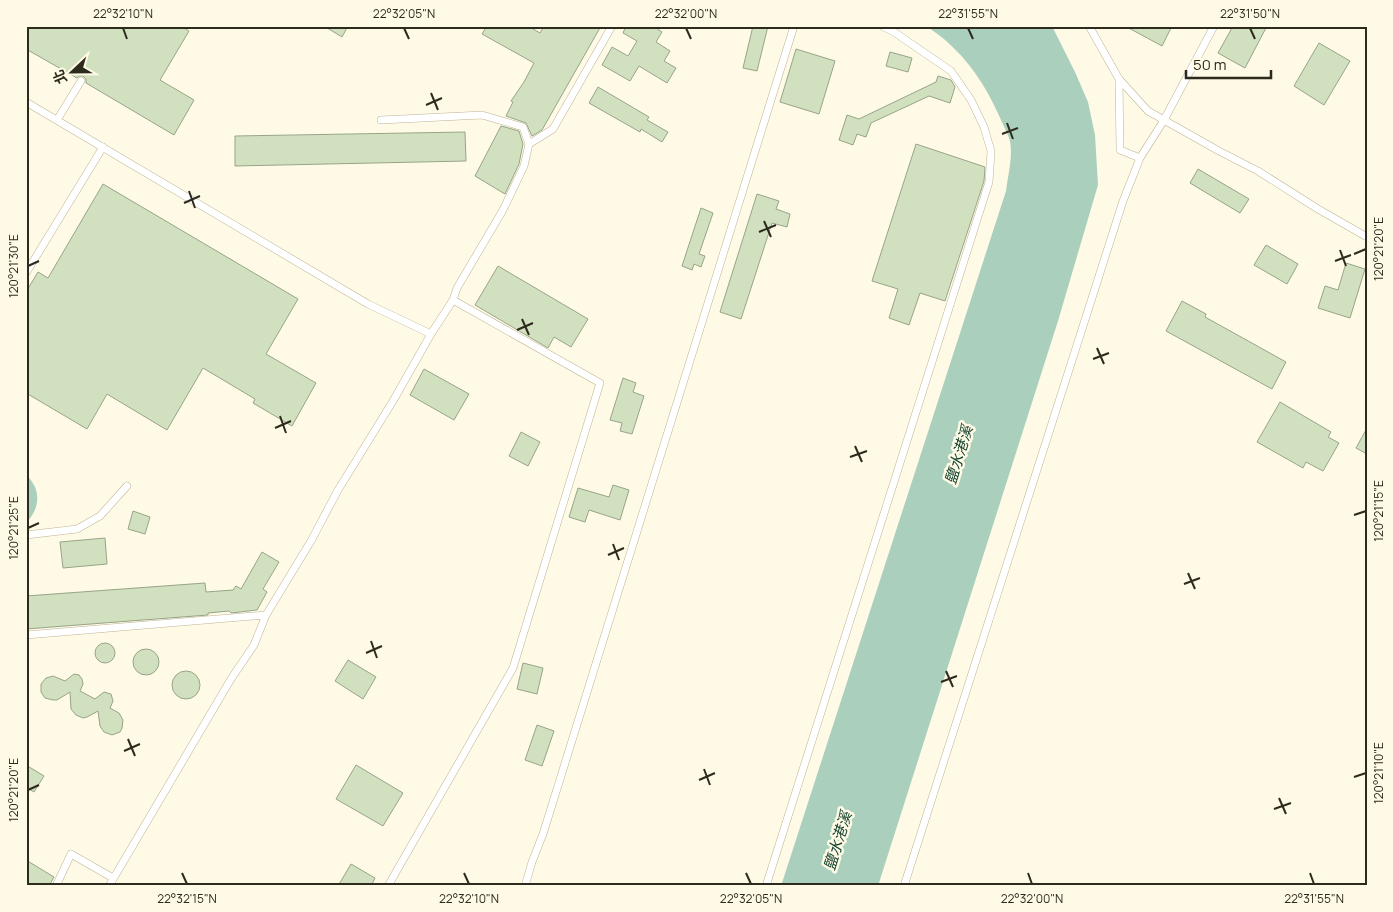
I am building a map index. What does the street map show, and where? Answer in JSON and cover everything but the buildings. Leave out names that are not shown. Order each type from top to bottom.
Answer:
[{"type":"lane","points":[[529,144],[553,129],[612,26]]},
{"type":"lane","points":[[526,886],[794,26]]},
{"type":"lane","points":[[766,886],[989,182],[991,151],[984,127],[971,100],[951,70],[882,26]]},
{"type":"lane","points":[[1089,26],[1119,79],[1148,111],[1258,171],[1367,237]]},
{"type":"lane","points":[[904,886],[1123,201],[1140,158],[1164,120],[1214,26]]},
{"type":"lane","points":[[1119,79],[1120,150],[1140,158]]},
{"type":"lane","points":[[57,120],[81,81]]},
{"type":"lane","points":[[26,102],[368,304],[431,334]]},
{"type":"lane","points":[[109,886],[231,679],[254,645],[266,615],[311,541],[338,490],[453,300],[457,288],[503,210],[524,166],[529,144],[523,127],[482,115],[381,120]]},
{"type":"lane","points":[[26,273],[103,147]]},
{"type":"lane","points":[[388,886],[513,668],[600,382],[453,300]]},
{"type":"lane","points":[[26,535],[77,529],[100,516],[127,486]]},
{"type":"lane","points":[[26,635],[266,615]]},
{"type":"lane","points":[[56,886],[71,854],[113,878]]},
{"type":"water","name":"鹽水港溪","points":[[926,26],[1052,26],[1088,102],[1095,135],[1098,185],[1058,321],[878,886],[781,886],[1006,191],[1011,147],[1007,133],[994,106],[971,67],[951,45]]},
{"type":"water","points":[[26,475],[35,486],[37,499],[34,512],[26,523]]}]
